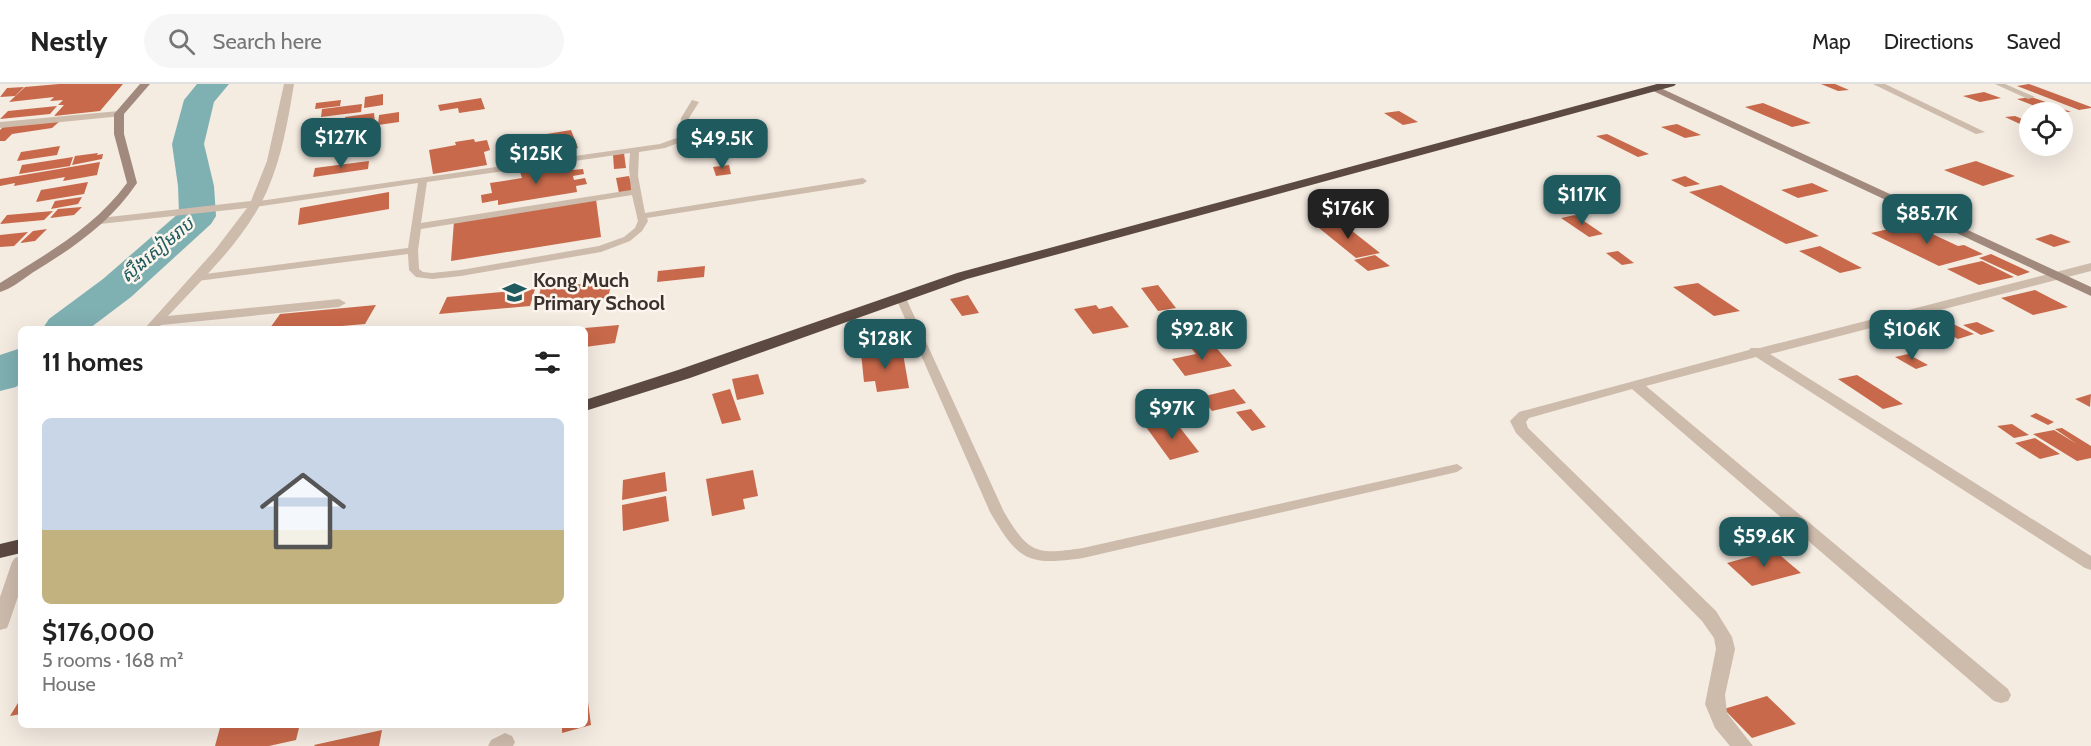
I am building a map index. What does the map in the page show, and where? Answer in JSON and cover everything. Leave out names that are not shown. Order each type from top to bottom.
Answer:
[{"type":"highway","points":[[588,405],[684,374],[962,276],[1664,85]]},
{"type":"highway","points":[[0,551],[18,547]]},
{"type":"street","points":[[0,288],[100,221],[123,198],[132,183],[119,134],[119,114],[146,84]]},
{"type":"street","points":[[154,325],[197,278],[255,204],[273,159],[289,84]]},
{"type":"street","points":[[1878,84],[1980,132]]},
{"type":"street","points":[[1664,85],[2091,292]]},
{"type":"street","points":[[0,125],[119,114]]},
{"type":"street","points":[[100,221],[255,204]]},
{"type":"street","points":[[1743,746],[1716,712],[1713,698],[1726,652],[1724,639],[1709,616],[1521,430],[1518,421],[1524,415],[1756,351],[2091,267]]},
{"type":"street","points":[[154,325],[339,303]]},
{"type":"street","points":[[1756,351],[2091,564]]},
{"type":"street","points":[[1635,384],[2001,695]]},
{"type":"street","points":[[0,623],[18,571]]},
{"type":"lane","points":[[1999,84],[2031,97]]},
{"type":"lane","points":[[255,204],[662,146],[680,140],[685,118],[694,102]]},
{"type":"lane","points":[[504,139],[507,167]]},
{"type":"lane","points":[[423,179],[413,250],[414,270],[420,275],[461,273],[602,249],[627,239],[639,229],[643,221],[633,161],[635,150]]},
{"type":"lane","points":[[642,216],[863,181]]},
{"type":"lane","points":[[416,227],[637,192]]},
{"type":"lane","points":[[197,278],[413,250]]},
{"type":"lane","points":[[900,296],[997,512],[1010,536],[1028,553],[1047,559],[1083,553],[1457,468]]},
{"type":"building","points":[[59,84],[123,84],[100,111],[54,116],[64,105],[58,105],[63,100],[50,101],[54,97],[9,102],[25,87]]},
{"type":"building","points":[[1821,84],[1835,84],[1849,90],[1838,91]]},
{"type":"building","points":[[2029,84],[2091,108],[2079,110],[2073,108],[2073,102],[2058,102],[2017,86]]},
{"type":"building","points":[[24,87],[15,96],[0,97],[7,88]]},
{"type":"building","points":[[1984,92],[2001,98],[1980,102],[1963,96]]},
{"type":"building","points":[[383,94],[383,105],[364,108],[365,97]]},
{"type":"building","points":[[2031,97],[2046,102],[2025,102],[2017,99]]},
{"type":"building","points":[[481,98],[485,109],[459,113],[458,108],[440,111],[438,105]]},
{"type":"building","points":[[341,100],[340,106],[315,109],[316,103]]},
{"type":"building","points":[[1763,103],[1811,123],[1792,127],[1745,107]]},
{"type":"building","points":[[362,104],[361,112],[321,117],[322,109]]},
{"type":"building","points":[[57,106],[50,114],[0,119],[8,111]]},
{"type":"building","points":[[1399,111],[1418,122],[1403,125],[1384,113]]},
{"type":"building","points":[[399,112],[399,122],[378,125],[379,115]]},
{"type":"building","points":[[374,113],[375,123],[345,128],[345,117]]},
{"type":"building","points":[[2005,117],[2019,118],[2019,124]]},
{"type":"building","points":[[60,121],[52,128],[12,134],[5,141],[0,141],[0,130],[3,127]]},
{"type":"building","points":[[1677,124],[1701,135],[1685,138],[1661,127]]},
{"type":"building","points":[[571,130],[578,148],[522,158],[516,139]]},
{"type":"building","points":[[1607,134],[1649,154],[1638,157],[1596,136]]},
{"type":"building","points":[[376,136],[374,145],[320,152],[322,143]]},
{"type":"building","points":[[724,138],[728,152],[711,155],[707,141]]},
{"type":"building","points":[[474,139],[475,142],[487,140],[490,150],[484,152],[487,165],[433,174],[429,150]]},
{"type":"building","points":[[60,146],[57,155],[17,161],[21,152]]},
{"type":"building","points":[[98,153],[97,155],[103,154],[102,159],[72,165],[75,156]]},
{"type":"building","points":[[624,153],[626,168],[614,169],[613,155]]},
{"type":"building","points":[[73,157],[70,166],[19,174],[22,165]]},
{"type":"building","points":[[369,161],[368,169],[313,177],[315,168]]},
{"type":"building","points":[[1976,161],[2015,176],[1983,186],[1944,170]]},
{"type":"building","points":[[100,162],[97,175],[63,181],[65,177],[14,186],[15,183],[0,186],[0,179]]},
{"type":"building","points":[[570,164],[572,170],[583,169],[584,174],[573,176],[574,180],[585,178],[587,184],[576,186],[577,192],[498,205],[498,200],[482,203],[481,195],[492,193],[490,183],[522,178],[520,172]]},
{"type":"building","points":[[729,165],[731,174],[716,176],[713,167]]},
{"type":"building","points":[[629,176],[633,191],[619,193],[616,178]]},
{"type":"building","points":[[1685,176],[1700,184],[1685,187],[1671,180]]},
{"type":"building","points":[[88,182],[84,194],[36,202],[41,190]]},
{"type":"building","points":[[1812,183],[1829,191],[1798,198],[1781,190]]},
{"type":"building","points":[[1721,185],[1819,236],[1786,244],[1689,192]]},
{"type":"building","points":[[389,192],[389,209],[298,225],[300,208]]},
{"type":"building","points":[[82,197],[78,204],[51,209],[55,201]]},
{"type":"building","points":[[596,199],[601,237],[451,261],[454,221]]},
{"type":"building","points":[[82,207],[74,215],[50,218],[58,209]]},
{"type":"building","points":[[53,211],[44,220],[0,224],[7,215]]},
{"type":"building","points":[[1575,215],[1603,234],[1589,237],[1561,218]]},
{"type":"building","points":[[1328,222],[1333,225],[1342,223],[1380,253],[1356,258],[1314,224]]},
{"type":"building","points":[[1911,224],[1958,246],[1964,245],[1983,254],[1939,266],[1871,233]]},
{"type":"building","points":[[47,229],[35,241],[20,243],[33,231]]},
{"type":"building","points":[[28,232],[14,246],[0,247],[0,235]]},
{"type":"building","points":[[2051,234],[2071,242],[2054,247],[2035,239]]},
{"type":"building","points":[[1820,246],[1862,268],[1840,273],[1799,251]]},
{"type":"building","points":[[1618,251],[1634,263],[1622,265],[1606,253]]},
{"type":"building","points":[[1991,254],[2030,272],[2018,276],[1979,258]]},
{"type":"building","points":[[1375,255],[1390,266],[1368,271],[1354,260]]},
{"type":"building","points":[[1982,261],[2014,277],[1979,285],[1947,269]]},
{"type":"building","points":[[705,266],[704,277],[657,282],[658,271]]},
{"type":"building","points":[[612,281],[608,298],[536,305],[541,288]]},
{"type":"building","points":[[1698,283],[1740,311],[1714,316],[1673,287]]},
{"type":"building","points":[[1158,285],[1176,308],[1158,311],[1141,288]]},
{"type":"building","points":[[535,289],[530,306],[439,314],[447,297]]},
{"type":"building","points":[[2035,290],[2068,307],[2033,315],[2001,298]]},
{"type":"building","points":[[968,295],[979,313],[962,316],[950,299]]},
{"type":"building","points":[[376,305],[365,324],[271,326],[280,314]]},
{"type":"building","points":[[1096,305],[1099,309],[1112,306],[1129,327],[1093,334],[1074,309]]},
{"type":"building","points":[[1977,322],[1995,331],[1981,335],[1963,325]]},
{"type":"building","points":[[1951,323],[1974,334],[1958,339],[1936,327]]},
{"type":"building","points":[[619,325],[615,343],[588,347],[588,328]]},
{"type":"building","points":[[1213,344],[1232,366],[1185,376],[1172,359],[1196,354],[1191,348]]},
{"type":"building","points":[[902,348],[909,388],[877,392],[875,381],[864,382],[861,353]]},
{"type":"building","points":[[1908,354],[1928,365],[1916,369],[1895,357]]},
{"type":"building","points":[[758,374],[764,394],[737,400],[732,379]]},
{"type":"building","points":[[1857,375],[1903,404],[1883,409],[1838,379]]},
{"type":"building","points":[[730,389],[741,420],[722,424],[712,394]]},
{"type":"building","points":[[1234,389],[1246,403],[1212,411],[1201,397]]},
{"type":"building","points":[[2091,394],[2090,407],[2075,399]]},
{"type":"building","points":[[1251,409],[1266,427],[1252,431],[1236,412]]},
{"type":"building","points":[[2036,413],[2054,422],[2048,425],[2030,416]]},
{"type":"building","points":[[1174,420],[1199,452],[1170,460],[1146,427]]},
{"type":"building","points":[[2012,424],[2029,435],[2014,438],[1997,426]]},
{"type":"building","points":[[2062,428],[2091,446],[2091,458],[2077,461],[2033,434],[2054,430],[2077,444],[2055,429]]},
{"type":"building","points":[[2035,438],[2060,454],[2040,459],[2015,443]]},
{"type":"building","points":[[753,470],[758,496],[743,499],[745,509],[712,516],[706,479]]},
{"type":"building","points":[[665,472],[667,491],[622,500],[623,480]]},
{"type":"building","points":[[666,496],[669,521],[623,531],[622,505]]},
{"type":"building","points":[[1774,550],[1801,573],[1752,586],[1727,563]]},
{"type":"building","points":[[1767,696],[1796,724],[1752,738],[1724,709]]},
{"type":"building","points":[[588,702],[591,725],[588,726]]},
{"type":"building","points":[[18,703],[18,715],[10,716]]},
{"type":"building","points":[[220,728],[299,728],[296,740],[269,746],[215,746]]},
{"type":"building","points":[[562,728],[580,728],[562,733]]},
{"type":"building","points":[[382,730],[379,746],[314,745]]},
{"type":"waterway","name":"ស្ទឹងសៀមរាប","points":[[67,326],[117,288],[198,216],[196,186],[188,144],[199,100],[214,84]]},
{"type":"waterway","name":"ស្ទឹងសៀមរាប","points":[[0,377],[18,363]]},
{"type":"place","name":"Kong Much Primary School","points":[[515,292]]}]
